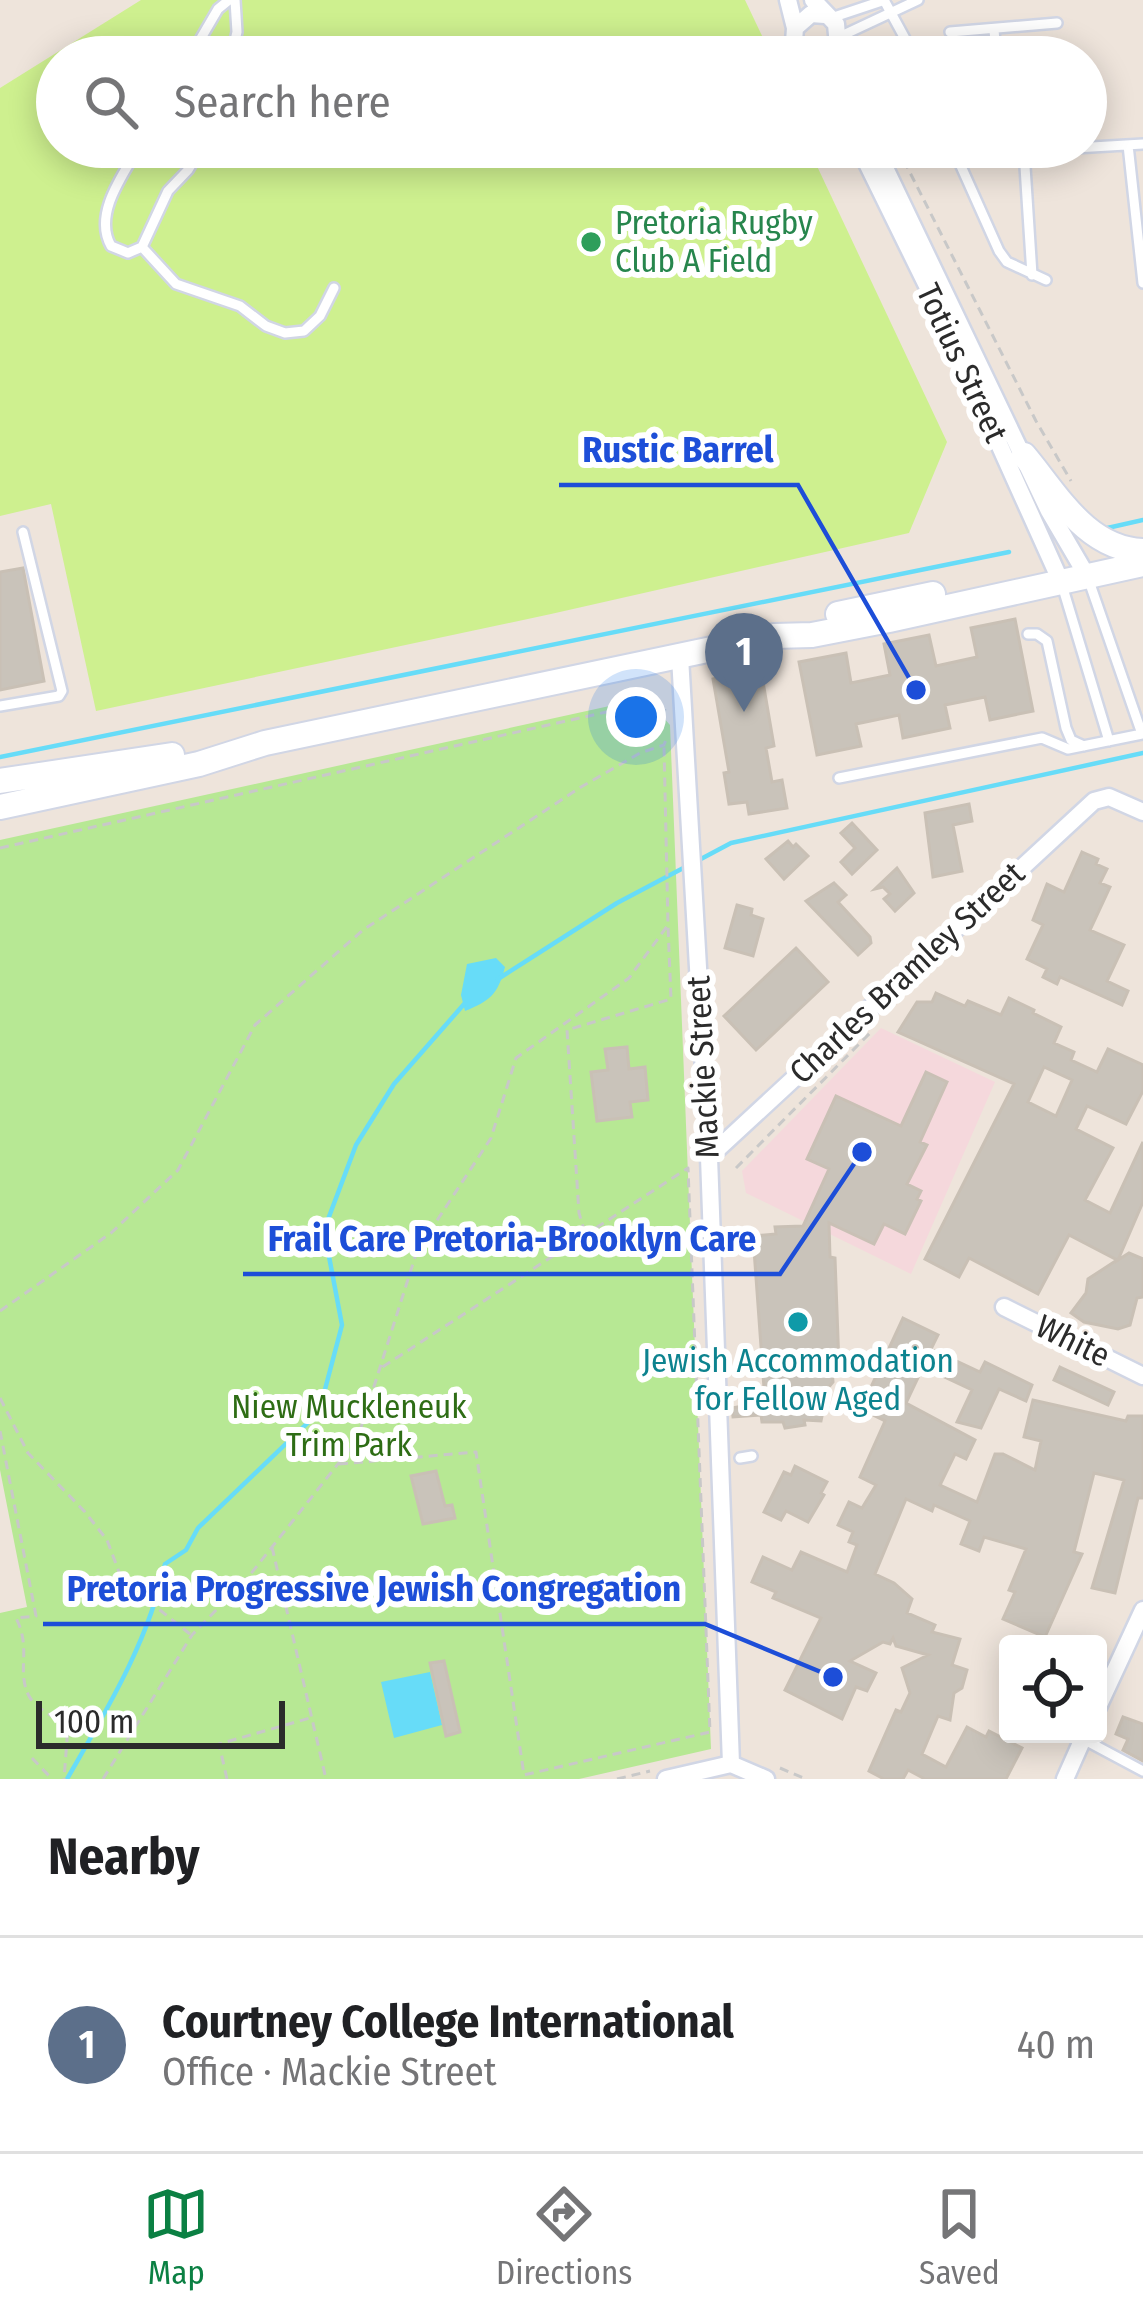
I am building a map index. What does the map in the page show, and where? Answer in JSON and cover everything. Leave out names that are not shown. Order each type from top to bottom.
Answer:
[{"type":"main road","points":[[1024,455],[1085,528],[1118,548],[1143,552]]},
{"type":"main road","points":[[1072,573],[1143,552]]},
{"type":"main road","points":[[0,807],[199,764],[252,746],[774,636],[811,620],[1143,564]]},
{"type":"main road","points":[[0,781],[252,746]]},
{"type":"street","points":[[788,0],[796,36]]},
{"type":"street","points":[[795,28],[811,14],[823,11]]},
{"type":"street","name":"Totius Street","points":[[870,168],[1072,573]]},
{"type":"street","name":"Totius Street","points":[[884,168],[1024,455],[1072,573]]},
{"type":"street","name":"Mackie Street","points":[[680,657],[709,1156],[731,1764]]},
{"type":"street","name":"Charles Bramley Street","points":[[709,1156],[1089,805],[1109,797],[1143,812]]},
{"type":"street","name":"White","points":[[1004,1307],[1143,1376]]},
{"type":"street","points":[[1107,1688],[1143,1610]]},
{"type":"street","points":[[1065,1779],[1081,1743]]},
{"type":"street","points":[[666,1779],[731,1764],[766,1779]]},
{"type":"lane","points":[[202,36],[218,9],[232,0],[236,36]]},
{"type":"lane","points":[[823,11],[918,0]]},
{"type":"lane","points":[[850,36],[886,4]]},
{"type":"lane","points":[[886,4],[904,36]]},
{"type":"lane","points":[[950,32],[1057,23]]},
{"type":"lane","points":[[994,29],[994,36]]},
{"type":"lane","points":[[1107,146],[1143,144]]},
{"type":"lane","points":[[1128,145],[1143,283]]},
{"type":"lane","points":[[127,168],[104,225],[108,242],[134,253],[142,247],[168,191],[189,168]]},
{"type":"lane","points":[[962,168],[1007,262],[1046,280]]},
{"type":"lane","points":[[1025,168],[1032,275]]},
{"type":"lane","points":[[142,247],[176,284],[240,306],[284,333],[304,331],[320,316],[334,288]]},
{"type":"lane","points":[[0,706],[59,696],[62,691],[23,532]]},
{"type":"lane","points":[[839,778],[1045,737],[1068,749],[1142,734],[1072,573]]},
{"type":"lane","points":[[1072,573],[1109,741]]},
{"type":"lane","points":[[1028,634],[1048,640],[1066,728],[1071,740],[1084,746]]},
{"type":"lane","points":[[1094,1743],[1143,1771]]},
{"type":"path","points":[[908,168],[1036,421],[1082,497]]},
{"type":"path","points":[[0,848],[642,704],[674,713]]},
{"type":"path","points":[[586,1234],[578,1213],[567,1030],[671,999],[664,745],[669,729]]},
{"type":"path","points":[[0,1311],[111,1233],[178,1170],[254,1025],[363,930],[581,787],[640,752],[679,740]]},
{"type":"path","points":[[103,1779],[192,1635],[272,1547],[357,1440],[417,1251],[490,1138],[516,1058],[629,978],[668,925]]},
{"type":"path","points":[[339,1463],[476,1452],[524,1775],[710,1732],[688,1168],[380,1368]]},
{"type":"path","points":[[0,1398],[28,1453],[85,1511],[106,1540],[122,1580],[192,1635]]},
{"type":"path","points":[[0,1431],[36,1616],[16,1618],[27,1652],[26,1684],[30,1700],[68,1726],[64,1779]]},
{"type":"path","points":[[272,1547],[326,1779]]},
{"type":"path","points":[[227,1779],[219,1744],[312,1718]]},
{"type":"path","points":[[32,1758],[52,1779]]},
{"type":"shaded area","points":[[881,1028],[995,1082],[911,1274],[746,1193],[742,1171]]},
{"type":"green space","points":[[141,0],[745,0],[762,36],[83,36]]},
{"type":"green space","points":[[36,66],[36,168],[818,168],[947,442],[909,533],[96,711],[51,504],[0,516],[0,88]]},
{"type":"green space","name":"Niew Muckleneuk Trim Park","points":[[646,698],[670,725],[711,1749],[579,1779],[0,1779],[0,1613],[27,1607],[0,1470],[0,840]]},
{"type":"water","points":[[496,958],[505,967],[496,990],[465,1011],[461,995],[467,964]]},
{"type":"water","points":[[430,1672],[442,1725],[394,1738],[381,1682]]},
{"type":"building","points":[[23,568],[44,681],[0,690],[0,572]]},
{"type":"building","points":[[1015,619],[1033,711],[990,720],[985,697],[945,705],[950,728],[903,738],[899,715],[856,724],[861,746],[817,755],[799,662],[846,653],[851,683],[890,675],[884,644],[929,635],[936,666],[977,657],[971,628]]},
{"type":"building","points":[[761,670],[774,746],[766,748],[772,782],[782,780],[787,808],[749,814],[747,802],[729,804],[724,773],[729,772],[713,679]]},
{"type":"building","points":[[969,804],[972,821],[953,825],[962,871],[933,877],[925,813]]},
{"type":"building","points":[[852,823],[877,850],[852,874],[841,862],[855,848],[841,833]]},
{"type":"building","points":[[788,841],[808,856],[784,879],[766,859]]},
{"type":"building","points":[[1082,852],[1107,869],[1100,883],[1110,887],[1090,930],[1124,945],[1107,981],[1128,991],[1122,1005],[1060,977],[1057,984],[1043,977],[1047,969],[1027,959],[1043,925],[1033,920],[1047,884],[1064,892]]},
{"type":"building","points":[[897,868],[914,893],[895,911],[884,899],[890,894],[883,887],[875,889]]},
{"type":"building","points":[[834,883],[846,895],[838,902],[870,937],[871,943],[858,955],[806,901]]},
{"type":"building","points":[[737,905],[763,919],[753,956],[725,948]]},
{"type":"building","points":[[796,948],[828,982],[756,1050],[724,1016]]},
{"type":"building","points":[[936,993],[1001,1015],[1009,998],[1061,1027],[1054,1043],[1074,1052],[1071,1060],[1097,1072],[1108,1049],[1143,1065],[1143,1091],[1126,1124],[1087,1106],[1076,1129],[1113,1148],[1085,1200],[1110,1213],[1143,1142],[1143,1202],[1118,1260],[1129,1253],[1143,1259],[1143,1297],[1137,1298],[1130,1325],[1118,1329],[1084,1322],[1071,1313],[1086,1293],[1088,1279],[1117,1260],[1069,1235],[1038,1294],[969,1258],[959,1277],[925,1259],[1014,1084],[898,1032],[917,1002],[932,1002]],"holes":[[[1044,1067],[1072,1080],[1056,1116],[1028,1102]]]},
{"type":"building","points":[[627,1047],[629,1069],[645,1067],[648,1100],[630,1102],[632,1117],[597,1121],[591,1072],[608,1070],[605,1049]]},
{"type":"building","points":[[926,1072],[947,1082],[920,1142],[927,1145],[907,1184],[921,1191],[917,1199],[921,1201],[905,1234],[884,1224],[874,1244],[829,1223],[839,1365],[832,1367],[833,1382],[821,1421],[804,1420],[805,1425],[785,1428],[783,1422],[762,1422],[761,1415],[733,1417],[732,1408],[765,1402],[753,1236],[776,1234],[775,1227],[803,1226],[829,1169],[807,1159],[836,1096],[901,1126]]},
{"type":"building","points":[[903,1318],[938,1335],[931,1349],[980,1372],[985,1362],[1032,1385],[1026,1401],[999,1389],[981,1428],[957,1422],[972,1390],[923,1367],[906,1403],[975,1440],[966,1459],[955,1454],[940,1485],[977,1502],[995,1454],[1035,1470],[1041,1441],[1024,1437],[1033,1400],[1126,1421],[1128,1416],[1143,1416],[1143,1498],[1138,1498],[1115,1593],[1092,1588],[1124,1480],[1094,1473],[1074,1552],[1082,1554],[1046,1635],[1003,1619],[1026,1549],[984,1537],[979,1551],[961,1544],[970,1521],[934,1505],[932,1511],[906,1499],[875,1574],[912,1599],[907,1613],[935,1625],[932,1632],[960,1639],[952,1665],[967,1670],[962,1688],[954,1693],[950,1720],[938,1716],[922,1754],[946,1767],[967,1727],[986,1737],[989,1731],[999,1736],[999,1743],[1022,1748],[1006,1779],[925,1779],[908,1770],[903,1779],[884,1779],[869,1771],[896,1710],[901,1712],[910,1693],[902,1668],[928,1655],[896,1646],[893,1638],[890,1644],[883,1642],[850,1661],[876,1673],[867,1691],[856,1687],[842,1719],[785,1690],[821,1618],[773,1598],[776,1592],[752,1582],[763,1557],[792,1570],[801,1552],[847,1572],[857,1545],[849,1542],[853,1532],[838,1525],[849,1502],[862,1508],[876,1485],[860,1477],[885,1421],[867,1412],[870,1405],[864,1402]]},
{"type":"building","points":[[1060,1367],[1114,1392],[1108,1405],[1054,1380]]},
{"type":"building","points":[[795,1466],[827,1482],[808,1522],[786,1511],[781,1520],[764,1512],[784,1472],[791,1475]]},
{"type":"building","points":[[436,1471],[445,1506],[452,1505],[455,1518],[423,1524],[411,1476]]},
{"type":"building","points":[[444,1661],[460,1732],[446,1736],[430,1663]]},
{"type":"building","points":[[1123,1717],[1143,1724],[1143,1761],[1123,1750],[1128,1739],[1116,1734]]},
{"type":"waterway","points":[[1103,529],[1143,520]]},
{"type":"waterway","points":[[0,757],[1009,552]]},
{"type":"waterway","points":[[699,860],[731,843],[1143,753]]},
{"type":"waterway","points":[[498,979],[617,903],[689,865]]},
{"type":"waterway","points":[[67,1779],[137,1648],[165,1564],[186,1550],[198,1528],[319,1412],[342,1325],[324,1230],[356,1145],[394,1084],[465,1003]]},
{"type":"place","name":"Pretoria Rugby Club A Field","points":[[591,242]]},
{"type":"place","name":"Rustic Barrel","points":[[916,690]]},
{"type":"place","name":"Courtney College International","points":[[744,712]]},
{"type":"place","name":"Frail Care Pretoria-Brooklyn Care","points":[[862,1152]]},
{"type":"place","name":"Jewish Accommodation for Fellow Aged","points":[[798,1322]]},
{"type":"place","name":"Pretoria Progressive Jewish Congregation","points":[[833,1677]]}]
